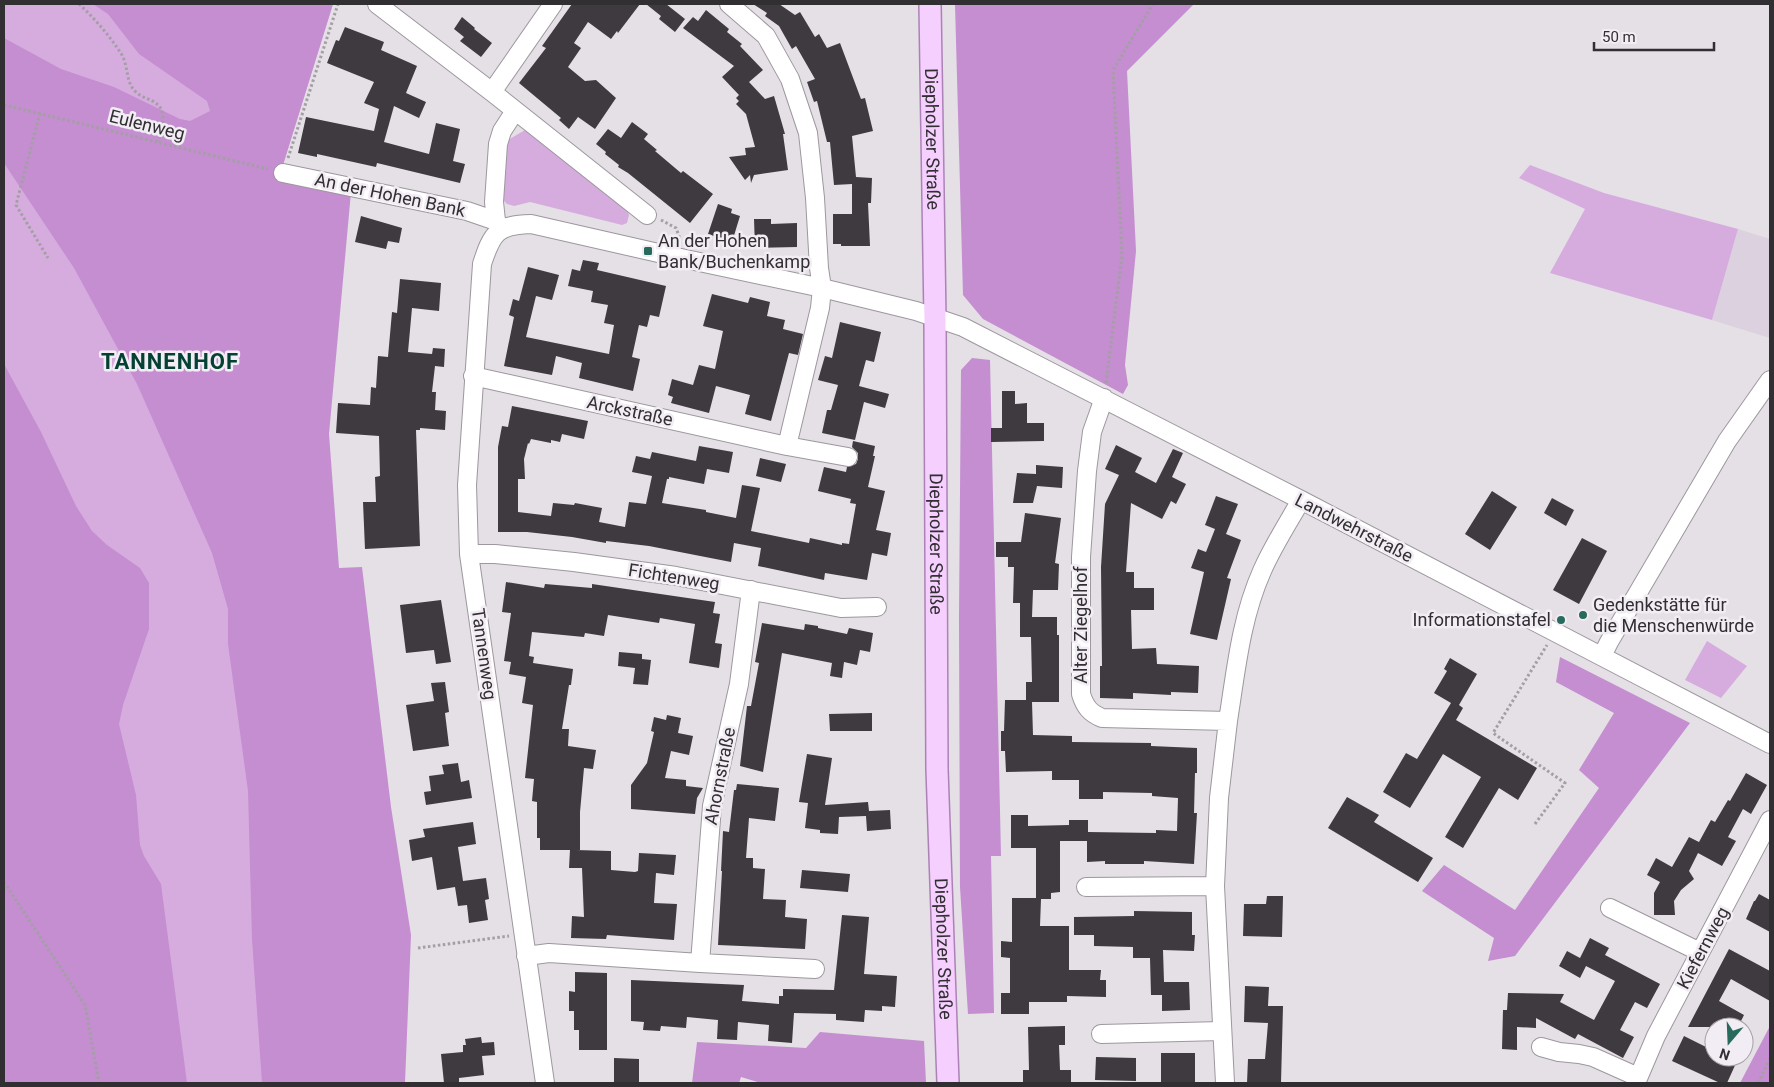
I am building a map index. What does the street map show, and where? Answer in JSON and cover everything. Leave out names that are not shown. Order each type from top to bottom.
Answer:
[{"type":"main road","name":"Diepholzer Straße","points":[[930,4],[935,319],[937,769],[948,1083]]},
{"type":"street","points":[[377,4],[647,215]]},
{"type":"street","points":[[492,92],[552,4]]},
{"type":"street","points":[[729,4],[766,36],[790,79],[808,133],[815,198],[818,268],[822,288],[820,308],[788,446]]},
{"type":"street","points":[[499,225],[494,202],[498,144],[502,130],[515,111]]},
{"type":"street","name":"An der Hohen Bank","points":[[283,173],[467,211],[499,225],[531,224],[822,288],[916,312],[935,319]]},
{"type":"street","name":"Tannenweg","points":[[499,225],[492,237],[482,264],[467,485],[469,554],[545,1083]]},
{"type":"street","name":"Landwehrstraße","points":[[935,319],[963,327],[1104,398],[1770,744]]},
{"type":"street","name":"Arckstraße","points":[[473,376],[788,446],[848,457]]},
{"type":"street","points":[[1602,656],[1727,441],[1770,380]]},
{"type":"street","name":"Alter Ziegelhof","points":[[1104,398],[1092,432],[1087,471],[1081,557],[1081,694],[1084,704],[1091,713],[1102,718],[1228,721]]},
{"type":"street","points":[[1225,1083],[1215,886],[1219,798],[1228,721],[1242,632],[1252,596],[1263,570],[1301,500]]},
{"type":"street","name":"Fichtenweg","points":[[469,554],[495,554],[574,562],[676,576],[841,608],[878,607]]},
{"type":"street","name":"Ahornstraße","points":[[700,963],[712,806],[739,684],[751,590]]},
{"type":"street","name":"Kiefernweg","points":[[1541,1047],[1559,1052],[1594,1057],[1637,1080],[1656,1036],[1770,820]]},
{"type":"street","points":[[1086,887],[1215,886]]},
{"type":"street","points":[[1610,908],[1700,952]]},
{"type":"street","points":[[526,956],[549,954],[815,970]]},
{"type":"street","points":[[1101,1034],[1222,1031]]},
{"type":"path","points":[[79,4],[96,19],[122,55],[128,68],[128,83],[138,94],[154,101],[161,109],[163,116],[158,142]]},
{"type":"path","points":[[283,173],[338,4]]},
{"type":"path","points":[[1104,398],[1122,256],[1113,70],[1153,4]]},
{"type":"path","name":"Eulenweg","points":[[4,105],[283,173]]},
{"type":"path","points":[[40,113],[16,205],[48,258]]},
{"type":"path","points":[[647,215],[665,221],[676,228],[679,236],[676,257]]},
{"type":"path","points":[[1535,824],[1565,784],[1493,733],[1555,632]]},
{"type":"path","points":[[4,882],[85,1005],[100,1083]]},
{"type":"path","points":[[418,948],[523,935]]},
{"type":"path","points":[[1758,1083],[1770,1059]]},
{"type":"shaded area","points":[[4,4],[333,4],[278,181],[363,1083],[4,1083]]},
{"type":"shaded area","points":[[93,4],[333,4],[278,181],[351,192],[329,434],[339,568],[362,567],[391,807],[411,935],[405,1083],[262,1083],[252,939],[248,791],[228,644],[228,609],[212,553],[137,384],[74,268],[4,163],[4,38],[61,69],[114,87],[180,119],[190,121],[210,111],[207,101],[139,54],[108,14]]},
{"type":"shaded area","points":[[955,4],[1194,4],[1127,71],[1136,251],[1125,365],[1128,385],[1123,394],[983,319],[963,295]]},
{"type":"shaded area","points":[[525,130],[626,208],[629,215],[627,223],[622,225],[530,202],[514,206],[507,204],[502,195],[508,140]]},
{"type":"shaded area","points":[[1530,165],[1604,193],[1738,229],[1712,320],[1550,273],[1585,209],[1519,178]]},
{"type":"shaded area","points":[[1738,229],[1770,239],[1770,338],[1712,320]]},
{"type":"shaded area","points":[[972,358],[990,360],[1001,856],[991,856],[994,1013],[968,1014],[960,887],[959,618],[961,370]]},
{"type":"shaded area","points":[[4,364],[41,432],[76,506],[92,531],[107,545],[140,568],[149,583],[149,629],[123,705],[119,724],[136,795],[140,845],[144,856],[161,884],[187,1083],[4,1083]]},
{"type":"shaded area","points":[[1707,641],[1747,666],[1721,698],[1685,680]]},
{"type":"shaded area","points":[[1560,657],[1690,723],[1515,956],[1488,961],[1494,938],[1422,891],[1444,865],[1515,910],[1599,788],[1579,770],[1614,713],[1556,682]]},
{"type":"shaded area","points":[[1770,1026],[1770,1083],[1740,1083],[1748,1067],[1754,1067],[1754,1056]]},
{"type":"shaded area","points":[[820,1032],[924,1041],[926,1083],[761,1083],[741,1077],[739,1083],[692,1083],[697,1042],[806,1048]]},
{"type":"building","points":[[572,4],[640,4],[618,33],[617,31],[611,39],[588,22],[574,43],[581,48],[568,67],[585,81],[596,80],[616,98],[595,129],[578,117],[569,129],[559,120],[561,118],[519,83],[546,48],[542,46]]},
{"type":"building","points":[[646,4],[666,4],[685,19],[675,32],[659,19],[661,16]]},
{"type":"building","points":[[753,4],[779,4],[795,15],[800,12],[815,37],[819,34],[827,48],[840,43],[861,99],[865,98],[873,131],[852,136],[856,177],[872,178],[871,203],[868,203],[870,246],[841,246],[841,244],[833,244],[833,214],[852,214],[852,184],[834,185],[830,142],[827,142],[817,101],[814,102],[807,82],[815,79],[796,46],[792,49],[779,26],[765,16],[767,13]]},
{"type":"building","points":[[706,10],[729,29],[727,32],[742,44],[740,46],[763,70],[749,82],[765,99],[774,96],[785,134],[783,134],[788,170],[754,175],[751,183],[750,175],[745,180],[729,157],[746,155],[745,148],[755,147],[746,114],[736,104],[739,101],[736,98],[739,95],[722,77],[734,66],[683,28],[693,17],[698,21]]},
{"type":"building","points":[[462,17],[492,43],[481,57],[460,41],[464,37],[454,29]]},
{"type":"building","points":[[345,27],[384,42],[381,50],[417,66],[406,93],[426,102],[419,118],[394,106],[384,142],[429,154],[436,123],[460,129],[453,161],[465,164],[460,183],[377,163],[376,167],[317,154],[317,157],[298,153],[306,117],[374,131],[379,109],[364,103],[374,82],[327,63],[336,40],[339,41]]},
{"type":"building","points":[[632,122],[648,134],[644,139],[657,150],[655,151],[681,173],[683,171],[713,194],[690,223],[618,167],[619,165],[596,144],[608,129],[621,138]]},
{"type":"building","points":[[718,204],[732,209],[731,213],[740,216],[732,242],[708,234]]},
{"type":"building","points":[[361,216],[402,228],[399,243],[388,241],[386,249],[355,242]]},
{"type":"building","points":[[754,219],[771,219],[771,224],[797,223],[797,247],[755,248]]},
{"type":"building","points":[[583,260],[599,263],[597,270],[666,286],[659,317],[650,315],[647,327],[639,325],[632,357],[640,359],[633,391],[579,378],[582,363],[556,356],[552,375],[504,366],[514,317],[509,315],[513,299],[519,301],[528,267],[559,275],[552,300],[536,296],[526,337],[609,354],[614,325],[604,323],[608,305],[591,302],[593,291],[568,286],[572,269],[580,271]]},
{"type":"building","points":[[400,279],[441,283],[439,311],[412,308],[408,352],[432,354],[433,348],[445,349],[444,367],[435,366],[432,392],[436,392],[435,410],[446,411],[445,430],[420,428],[420,430],[416,430],[420,546],[365,549],[363,502],[376,502],[375,477],[380,476],[379,436],[336,433],[338,403],[370,405],[371,387],[376,388],[378,356],[388,357],[392,312],[397,313]]},
{"type":"building","points":[[712,294],[748,303],[750,297],[770,302],[767,316],[785,320],[783,329],[803,334],[798,355],[789,353],[771,421],[745,414],[750,395],[716,386],[709,413],[671,403],[673,397],[668,395],[672,379],[693,385],[699,365],[715,369],[723,331],[703,326]]},
{"type":"building","points":[[840,322],[881,332],[874,362],[866,360],[859,386],[889,394],[885,408],[864,402],[855,440],[822,433],[827,410],[831,410],[838,385],[818,380],[825,356],[832,358]]},
{"type":"building","points":[[1002,391],[1015,391],[1015,404],[1027,403],[1027,423],[1044,423],[1044,441],[991,442],[991,428],[1002,428]]},
{"type":"building","points":[[512,406],[588,421],[584,439],[562,434],[560,442],[551,440],[551,443],[531,439],[528,443],[524,459],[525,479],[518,479],[518,512],[551,516],[553,503],[574,505],[575,503],[602,508],[599,522],[625,527],[629,502],[646,504],[652,476],[632,472],[636,456],[650,459],[652,452],[696,461],[699,446],[733,452],[729,473],[707,469],[704,484],[669,477],[662,503],[706,510],[706,512],[736,518],[742,485],[760,488],[751,531],[809,543],[810,538],[842,545],[842,543],[849,544],[856,504],[850,503],[851,499],[818,491],[824,467],[846,472],[847,467],[856,464],[858,453],[852,447],[853,441],[875,446],[873,456],[875,456],[868,487],[885,491],[876,530],[891,533],[887,556],[872,553],[867,580],[825,573],[824,580],[758,566],[761,548],[734,543],[731,562],[649,546],[606,541],[606,543],[527,532],[498,532],[498,447],[502,426],[508,427]]},
{"type":"building","points":[[1116,445],[1142,458],[1135,472],[1156,483],[1173,449],[1183,453],[1172,477],[1186,484],[1176,504],[1171,501],[1162,519],[1131,503],[1126,572],[1134,572],[1134,588],[1154,588],[1154,610],[1131,610],[1132,649],[1156,648],[1157,664],[1199,666],[1198,693],[1171,692],[1171,695],[1133,693],[1133,699],[1100,698],[1100,666],[1102,666],[1101,567],[1105,504],[1119,475],[1105,469]]},
{"type":"building","points":[[760,458],[786,464],[781,482],[756,476]]},
{"type":"building","points":[[1036,465],[1063,467],[1062,488],[1037,486],[1033,503],[1013,503],[1017,473],[1036,474]]},
{"type":"building","points":[[1492,491],[1517,507],[1490,550],[1465,534]]},
{"type":"building","points":[[1216,496],[1238,504],[1226,534],[1241,540],[1227,578],[1231,579],[1217,640],[1190,634],[1204,572],[1191,568],[1198,549],[1206,552],[1215,529],[1205,525]]},
{"type":"building","points":[[1552,498],[1574,510],[1566,526],[1544,513]]},
{"type":"building","points":[[1025,513],[1061,518],[1055,563],[1059,564],[1058,590],[1033,590],[1032,617],[1057,617],[1057,635],[1059,635],[1059,702],[1032,702],[1033,735],[1072,736],[1072,742],[1151,743],[1151,746],[1197,748],[1194,813],[1197,813],[1194,864],[1144,861],[1144,864],[1105,864],[1105,861],[1087,862],[1087,841],[1060,841],[1060,892],[1051,893],[1051,899],[1041,899],[1040,926],[1069,926],[1069,970],[1101,970],[1100,980],[1106,980],[1106,997],[1067,996],[1067,1002],[1029,1002],[1029,1014],[1001,1014],[1001,993],[1010,993],[1010,958],[1001,957],[1001,941],[1012,942],[1012,898],[1036,898],[1036,848],[1011,848],[1011,815],[1028,815],[1028,826],[1069,825],[1069,820],[1088,820],[1088,832],[1156,833],[1156,830],[1177,831],[1178,798],[1152,796],[1152,793],[1103,792],[1103,799],[1079,799],[1079,780],[1052,780],[1052,771],[1006,772],[1005,751],[1001,751],[1001,731],[1004,731],[1005,700],[1026,700],[1026,682],[1032,682],[1031,637],[1020,637],[1020,603],[1013,603],[1014,567],[1008,567],[1008,557],[996,557],[996,542],[1021,542]]},
{"type":"building","points":[[1582,538],[1607,551],[1579,604],[1553,590]]},
{"type":"building","points":[[506,582],[544,588],[545,584],[592,588],[592,584],[715,602],[713,613],[720,614],[715,643],[722,644],[719,668],[689,663],[695,624],[660,618],[659,623],[608,615],[604,636],[585,633],[584,637],[532,632],[529,656],[534,657],[533,663],[573,669],[562,729],[569,729],[568,746],[596,750],[593,769],[584,768],[580,812],[580,850],[576,850],[611,851],[611,870],[635,872],[638,871],[639,853],[676,855],[674,875],[656,873],[654,903],[677,904],[674,940],[607,935],[606,939],[571,938],[572,916],[584,917],[582,868],[569,868],[570,850],[540,850],[540,838],[537,838],[537,802],[532,801],[534,779],[525,778],[533,705],[522,703],[526,677],[509,674],[511,662],[504,661],[511,613],[502,612]]},
{"type":"building","points":[[441,600],[451,662],[436,664],[434,650],[406,653],[400,605]]},
{"type":"building","points":[[762,623],[804,630],[805,624],[847,634],[849,628],[873,633],[870,652],[860,650],[857,665],[844,662],[842,678],[830,676],[832,663],[782,653],[763,772],[740,766],[747,706],[751,706],[759,663],[755,662]]},
{"type":"building","points":[[619,652],[642,654],[642,659],[651,660],[648,685],[633,684],[635,668],[618,666]]},
{"type":"building","points":[[1450,658],[1477,674],[1459,705],[1463,708],[1456,720],[1537,768],[1518,800],[1499,788],[1463,848],[1445,837],[1481,777],[1443,754],[1410,808],[1383,792],[1406,753],[1417,759],[1451,703],[1434,693],[1447,671],[1444,669]]},
{"type":"building","points":[[445,682],[449,712],[445,713],[449,746],[413,751],[406,705],[434,701],[431,683]]},
{"type":"building","points":[[872,713],[872,731],[830,731],[829,714]]},
{"type":"building","points":[[667,715],[681,718],[678,733],[693,736],[689,755],[671,751],[665,778],[686,780],[686,786],[703,788],[697,798],[695,814],[631,809],[631,785],[647,763],[654,732],[651,731],[654,717],[666,720]]},
{"type":"building","points":[[807,754],[832,758],[825,805],[868,802],[869,811],[890,810],[891,829],[867,831],[866,816],[839,817],[838,834],[820,833],[820,830],[805,828],[808,803],[799,802]]},
{"type":"building","points":[[458,763],[461,782],[469,780],[472,798],[426,805],[424,792],[431,791],[429,776],[444,774],[442,765]]},
{"type":"building","points":[[1746,773],[1767,785],[1751,814],[1743,809],[1728,837],[1736,841],[1722,866],[1698,853],[1689,871],[1694,879],[1681,890],[1674,901],[1675,915],[1654,915],[1654,893],[1660,882],[1647,875],[1656,858],[1672,867],[1689,837],[1699,842],[1711,820],[1715,822],[1728,800],[1730,801]]},
{"type":"building","points":[[737,784],[779,788],[775,821],[749,818],[746,858],[753,858],[753,868],[765,869],[763,899],[786,900],[785,917],[807,919],[805,949],[718,945],[723,831],[729,832],[734,790],[736,790]]},
{"type":"building","points":[[1347,797],[1379,815],[1374,822],[1433,858],[1418,882],[1328,828]]},
{"type":"building","points":[[473,822],[476,844],[458,847],[463,881],[486,878],[489,899],[485,900],[488,920],[469,923],[467,905],[458,906],[455,887],[437,890],[432,857],[412,861],[409,840],[425,837],[423,829]]},
{"type":"building","points":[[802,870],[850,874],[848,892],[800,888]]},
{"type":"building","points":[[1759,894],[1770,900],[1770,932],[1746,919]]},
{"type":"building","points":[[1267,896],[1283,896],[1282,937],[1243,936],[1244,904],[1266,904]]},
{"type":"building","points":[[1134,911],[1192,912],[1192,935],[1195,935],[1194,951],[1163,950],[1164,982],[1189,982],[1190,1010],[1162,1011],[1162,995],[1151,995],[1150,958],[1133,958],[1133,947],[1094,946],[1094,935],[1074,935],[1074,917],[1134,916]]},
{"type":"building","points":[[842,915],[869,917],[864,974],[897,976],[895,1007],[882,1006],[882,1011],[865,1010],[864,1022],[836,1020],[836,1014],[794,1013],[792,1043],[768,1041],[769,1025],[738,1022],[737,1040],[717,1039],[718,1020],[687,1017],[686,1028],[661,1026],[660,1031],[643,1030],[644,1022],[631,1021],[631,980],[744,985],[742,1001],[779,1004],[779,996],[783,996],[783,989],[834,990]]},
{"type":"building","points":[[1590,938],[1609,948],[1605,955],[1660,984],[1647,1008],[1635,1002],[1620,1030],[1634,1037],[1623,1058],[1578,1034],[1575,1039],[1536,1018],[1536,1028],[1517,1027],[1517,1050],[1502,1049],[1503,1010],[1507,1010],[1508,993],[1564,994],[1560,1002],[1594,1020],[1615,981],[1586,966],[1580,978],[1559,966],[1567,951],[1580,958]]},
{"type":"building","points":[[1729,949],[1770,971],[1770,1001],[1731,979],[1719,1001],[1744,1015],[1743,1017],[1704,1017],[1704,1027],[1688,1027]]},
{"type":"building","points":[[575,972],[607,973],[607,1050],[579,1050],[579,1030],[574,1030],[574,1011],[569,1011],[569,991],[575,992]]},
{"type":"building","points":[[1245,986],[1269,987],[1268,1006],[1283,1006],[1281,1083],[1247,1083],[1248,1059],[1265,1059],[1268,1023],[1244,1022]]},
{"type":"building","points":[[1065,1026],[1065,1045],[1059,1045],[1060,1070],[1071,1070],[1071,1083],[1023,1083],[1023,1070],[1029,1070],[1028,1027]]},
{"type":"building","points":[[1684,1036],[1704,1046],[1704,1067],[1734,1067],[1727,1083],[1720,1083],[1672,1061]]},
{"type":"building","points":[[481,1037],[482,1043],[494,1042],[495,1055],[482,1056],[484,1075],[459,1078],[459,1083],[444,1083],[441,1054],[463,1052],[463,1045],[466,1045],[465,1039]]},
{"type":"building","points":[[1161,1053],[1195,1053],[1195,1083],[1161,1083]]},
{"type":"building","points":[[1096,1057],[1136,1058],[1136,1081],[1095,1080]]},
{"type":"building","points":[[614,1058],[639,1059],[639,1083],[614,1083]]},
{"type":"place","name":"An der Hohen Bank/Buchenkamp","points":[[648,251]]},
{"type":"place","name":"Gedenkstätte für die Menschenwürde","points":[[1583,615]]},
{"type":"place","name":"Informationstafel","points":[[1561,620]]},
{"type":"district","name":"TANNENHOF","points":[[170,361]]}]
